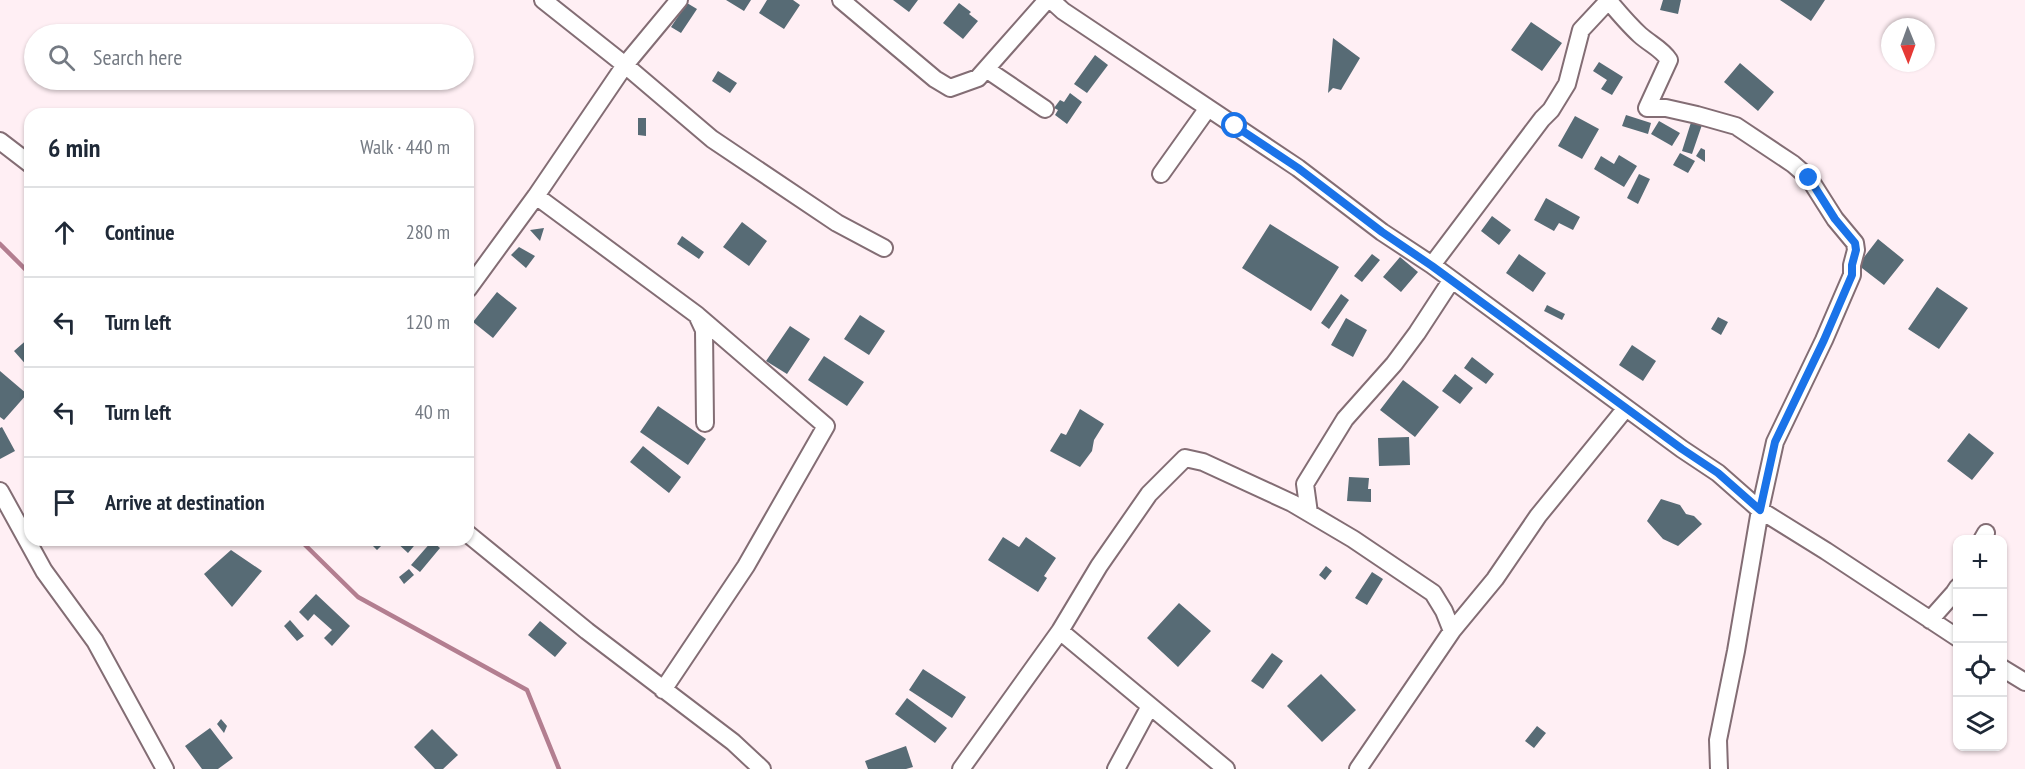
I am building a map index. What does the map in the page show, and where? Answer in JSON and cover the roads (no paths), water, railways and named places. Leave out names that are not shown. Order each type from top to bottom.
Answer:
[{"type":"street","points":[[543,0],[625,65],[712,139],[837,223],[884,248]]},
{"type":"street","points":[[474,281],[536,196],[625,65],[679,0]]},
{"type":"street","points":[[841,0],[935,79],[950,88],[978,78],[1058,3],[1298,168],[1382,232],[1718,473],[1760,510],[1953,635]]},
{"type":"street","points":[[1432,266],[1551,110],[1567,84],[1581,30],[1608,0],[1620,15],[1669,60],[1647,108],[1666,108],[1736,126],[1780,154],[1809,178],[1835,219],[1855,243],[1852,275],[1775,442],[1760,510],[1718,740],[1719,769]]},
{"type":"street","points":[[986,69],[1045,109]]},
{"type":"street","points":[[1161,174],[1208,108]]},
{"type":"street","points":[[0,141],[24,159]]},
{"type":"street","points":[[536,196],[697,315],[826,426],[746,566],[663,690]]},
{"type":"street","points":[[1277,497],[1305,484],[1345,419],[1365,399],[1412,341],[1451,281]]},
{"type":"street","points":[[697,315],[704,330],[705,423]]},
{"type":"street","points":[[1358,769],[1452,631],[1495,579],[1538,516],[1626,408]]},
{"type":"street","points":[[969,766],[1060,631],[1099,566],[1149,494],[1185,458],[1203,462],[1277,497],[1353,539],[1433,593],[1452,631]]},
{"type":"street","points":[[1305,484],[1309,513]]},
{"type":"street","points":[[0,491],[24,535]]},
{"type":"street","points":[[474,539],[587,631],[734,742],[762,769]]},
{"type":"street","points":[[30,546],[44,571],[95,641],[165,769]]},
{"type":"street","points":[[1929,620],[1957,589]]},
{"type":"street","points":[[1060,631],[1226,769]]},
{"type":"street","points":[[2007,671],[2025,682]]},
{"type":"street","points":[[1116,769],[1150,706]]},
{"type":"waterway","points":[[0,244],[24,268]]},
{"type":"waterway","points":[[306,546],[358,597],[527,690],[559,769]]}]
